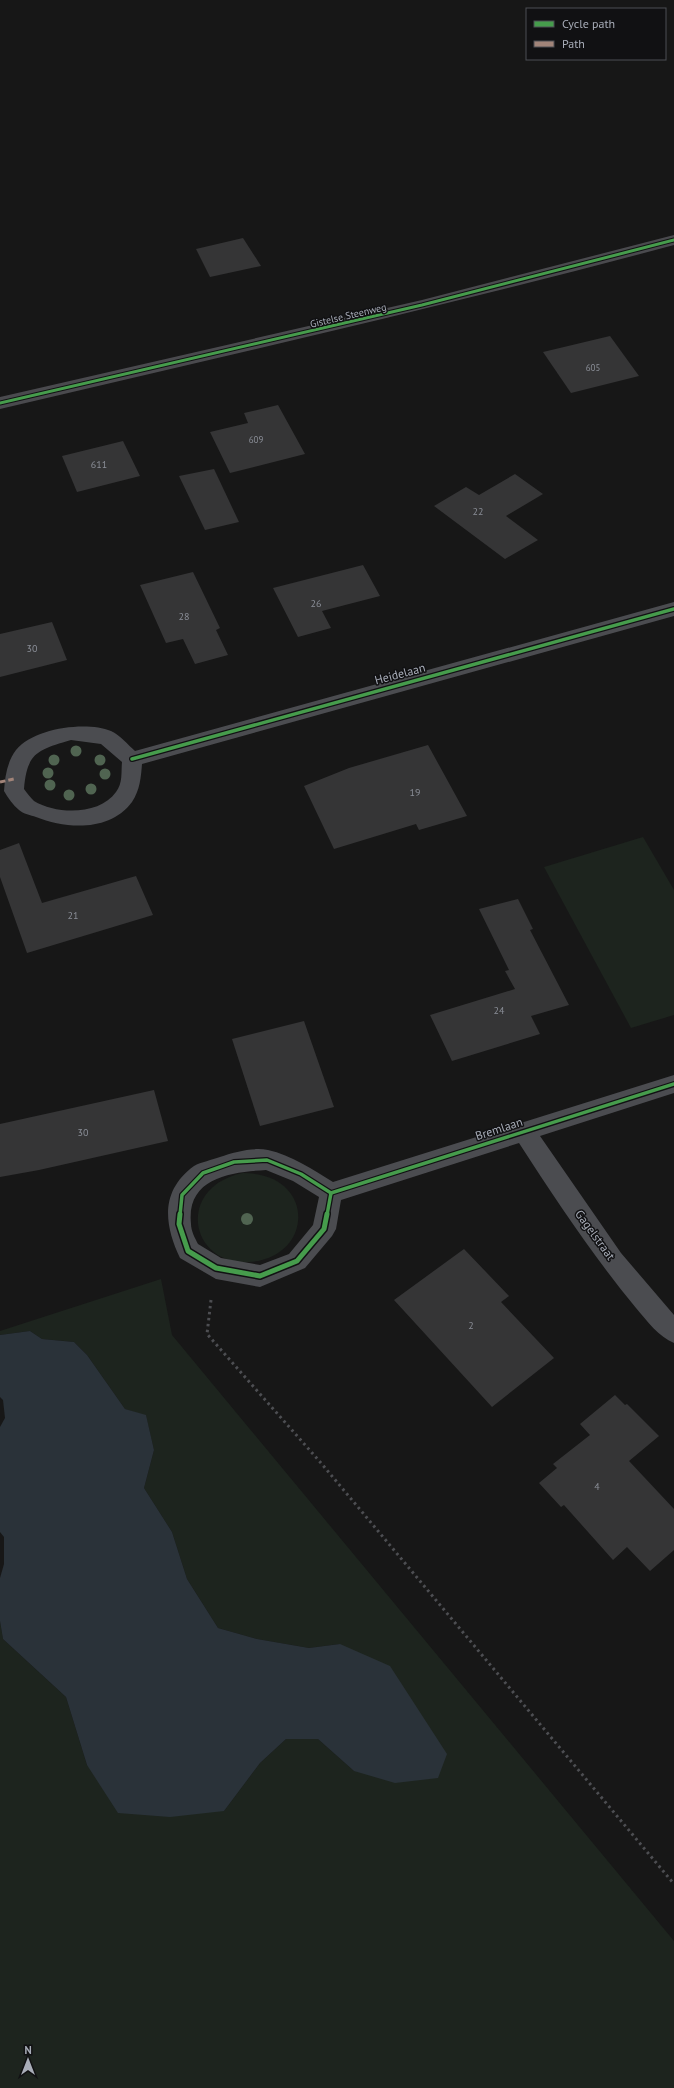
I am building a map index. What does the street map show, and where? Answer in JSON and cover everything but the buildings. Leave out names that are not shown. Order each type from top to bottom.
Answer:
[{"type":"main road","name":"Gistelse Steenweg","points":[[0,403],[364,320],[569,269],[674,240]]},
{"type":"street","name":"Heidelaan","points":[[132,759],[674,609]]},
{"type":"street","points":[[71,733],[106,738],[132,759],[131,782],[124,797],[105,813],[79,819],[51,815],[27,806],[14,791],[14,772],[21,756],[40,742],[71,733]]},
{"type":"street","name":"Bremlaan","points":[[331,1193],[674,1084]]},
{"type":"street","name":"Gagelstraat","points":[[524,1131],[585,1224],[650,1308],[674,1332]]},
{"type":"street","points":[[267,1160],[301,1174],[331,1193],[324,1229],[297,1261],[260,1276],[216,1268],[188,1251],[179,1224],[182,1195],[203,1173],[234,1162],[267,1160]]},
{"type":"path","points":[[216,1268],[207,1334],[321,1463],[674,1884]]},
{"type":"shaded area","points":[[643,837],[674,890],[674,1015],[631,1028],[544,867]]},
{"type":"shaded area","points":[[243,1173],[267,1177],[284,1186],[294,1200],[298,1216],[296,1232],[287,1246],[271,1257],[250,1262],[229,1260],[214,1252],[203,1239],[198,1224],[199,1208],[207,1193],[221,1181]]},
{"type":"shaded area","points":[[161,1279],[172,1335],[674,1941],[674,2088],[0,2088],[0,1621],[3,1639],[66,1697],[87,1765],[224,1811],[260,1763],[286,1739],[318,1739],[354,1771],[340,1644],[309,1648],[257,1639],[218,1628],[187,1579],[172,1532],[144,1488],[154,1450],[146,1416],[125,1409],[87,1355],[74,1342],[42,1339],[30,1331],[0,1335],[0,1331]]},
{"type":"shaded area","points":[[30,1331],[42,1339],[74,1342],[87,1355],[125,1409],[146,1415],[154,1450],[144,1488],[172,1532],[187,1579],[218,1628],[257,1639],[309,1648],[340,1644],[390,1666],[447,1754],[438,1778],[395,1783],[354,1771],[318,1739],[286,1739],[260,1763],[224,1811],[170,1817],[118,1813],[87,1765],[66,1697],[3,1639],[0,1621],[0,1578],[4,1564],[4,1537],[0,1532],[0,1427],[5,1418],[3,1400],[0,1397],[0,1335]]},
{"type":"marked path","points":[[0,782],[14,779]]},
{"type":"cycle path","points":[[0,403],[422,305],[674,240]]},
{"type":"cycle path","points":[[132,759],[674,609]]},
{"type":"cycle path","points":[[331,1193],[324,1229],[297,1261],[260,1276],[216,1268],[188,1251],[179,1224],[182,1195],[203,1173],[234,1162],[267,1160],[301,1174],[331,1193],[674,1084]]}]
